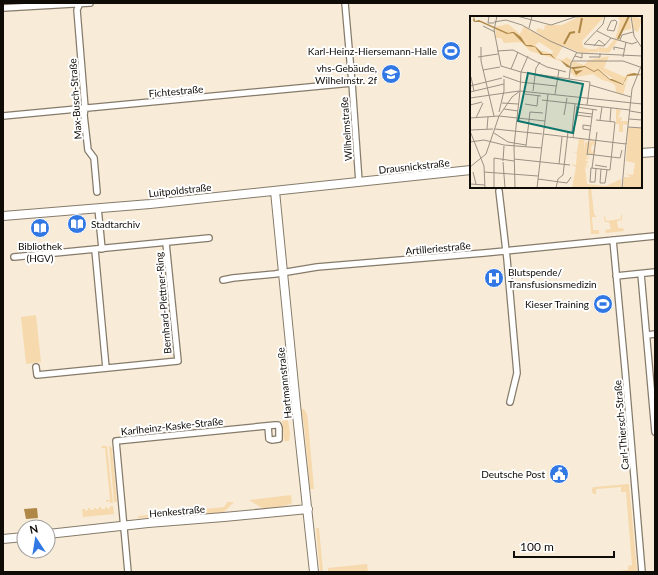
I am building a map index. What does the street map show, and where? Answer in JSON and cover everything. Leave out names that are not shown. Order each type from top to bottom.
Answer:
[{"type":"main road","points":[[642,153],[655,152]]},
{"type":"main road","name":"Drausnickstraße","points":[[358,182],[470,170]]},
{"type":"main road","name":"Luitpoldstraße","points":[[3,216],[358,182]]},
{"type":"main road","name":"Hartmannstraße","points":[[275,191],[314,572]]},
{"type":"main road","name":"Henkestraße","points":[[56,533],[308,509]]},
{"type":"main road","points":[[3,539],[16,538]]},
{"type":"street","name":"Max-Busch-Straße","points":[[80,3],[77,10],[85,108],[84,115],[88,150],[94,158],[97,192]]},
{"type":"street","points":[[3,8],[90,3]]},
{"type":"street","name":"Wilhelmstraße","points":[[345,3],[358,182]]},
{"type":"street","name":"Fichtestraße","points":[[3,116],[352,83]]},
{"type":"street","points":[[499,191],[518,373],[510,402]]},
{"type":"street","points":[[98,208],[102,249]]},
{"type":"street","name":"Artilleriestraße","points":[[223,280],[317,267],[505,251],[655,236]]},
{"type":"street","name":"Bernhard-Plettner-Ring","points":[[14,257],[209,238]]},
{"type":"street","name":"Carl-Thiersch-Straße","points":[[613,240],[642,572]]},
{"type":"street","name":"Bernhard-Plettner-Ring","points":[[36,367],[37,375],[178,362],[166,243]]},
{"type":"street","points":[[94,250],[106,368]]},
{"type":"street","points":[[616,276],[655,272]]},
{"type":"street","points":[[641,274],[646,335],[652,372],[655,432]]},
{"type":"street","points":[[646,335],[655,334]]},
{"type":"street","name":"Karlheinz-Kaske-Straße","points":[[124,527],[116,440],[268,426]]},
{"type":"street","points":[[124,527],[128,572]]},
{"type":"shaded area","points":[[588,188],[591,188],[594,214],[597,217],[592,217],[593,230],[599,230],[599,234],[591,234]]},
{"type":"shaded area","points":[[622,214],[622,220],[617,221],[618,228],[623,228],[624,231],[606,233],[605,230],[611,229],[609,222],[605,222],[604,216],[606,221],[621,219]]},
{"type":"shaded area","points":[[36,315],[41,362],[26,364],[21,317]]},
{"type":"shaded area","points":[[301,409],[304,409],[307,414],[314,489],[310,489]]},
{"type":"shaded area","points":[[288,420],[290,434],[289,441],[284,441],[282,421]]},
{"type":"shaded area","points":[[102,446],[107,446],[113,503],[110,503],[110,501],[106,502],[106,500],[110,500],[105,448],[101,448]]},
{"type":"shaded area","points":[[109,446],[112,449],[117,502],[114,502]]},
{"type":"shaded area","points":[[628,484],[637,572],[608,572],[628,570],[628,566],[632,565],[626,492],[621,492],[621,487],[596,489],[596,494],[594,494],[592,489],[594,487]]},
{"type":"shaded area","points":[[291,495],[292,503],[273,508],[260,507],[249,500]]},
{"type":"shaded area","points":[[227,502],[234,502],[223,513],[138,518],[138,516],[224,507]]},
{"type":"shaded area","points":[[110,506],[113,506],[114,514],[83,517],[82,509],[85,509],[85,511],[88,510],[88,508],[94,510],[94,508],[99,509],[99,507],[101,507],[102,509],[105,509],[105,507],[107,507],[107,509],[110,508]]},
{"type":"shaded area","points":[[37,508],[38,518],[26,519],[24,509]]},
{"type":"shaded area","points":[[317,528],[319,528],[323,572],[320,572]]},
{"type":"shaded area","points":[[367,564],[368,572],[328,572],[328,568]]},
{"type":"place","name":"Karl-Heinz-Hiersemann-Halle","points":[[451,51]]},
{"type":"place","name":"vhs-Gebäude, Wilhelmstr. 2f","points":[[391,74]]},
{"type":"place","name":"Stadtarchiv","points":[[77,224]]},
{"type":"place","name":"Bibliothek (HGV)","points":[[40,228]]},
{"type":"place","name":"Blutspende/ Transfusionsmedizin","points":[[494,278]]},
{"type":"place","name":"Kieser Training","points":[[603,304]]},
{"type":"place","name":"Deutsche Post","points":[[559,474]]}]
